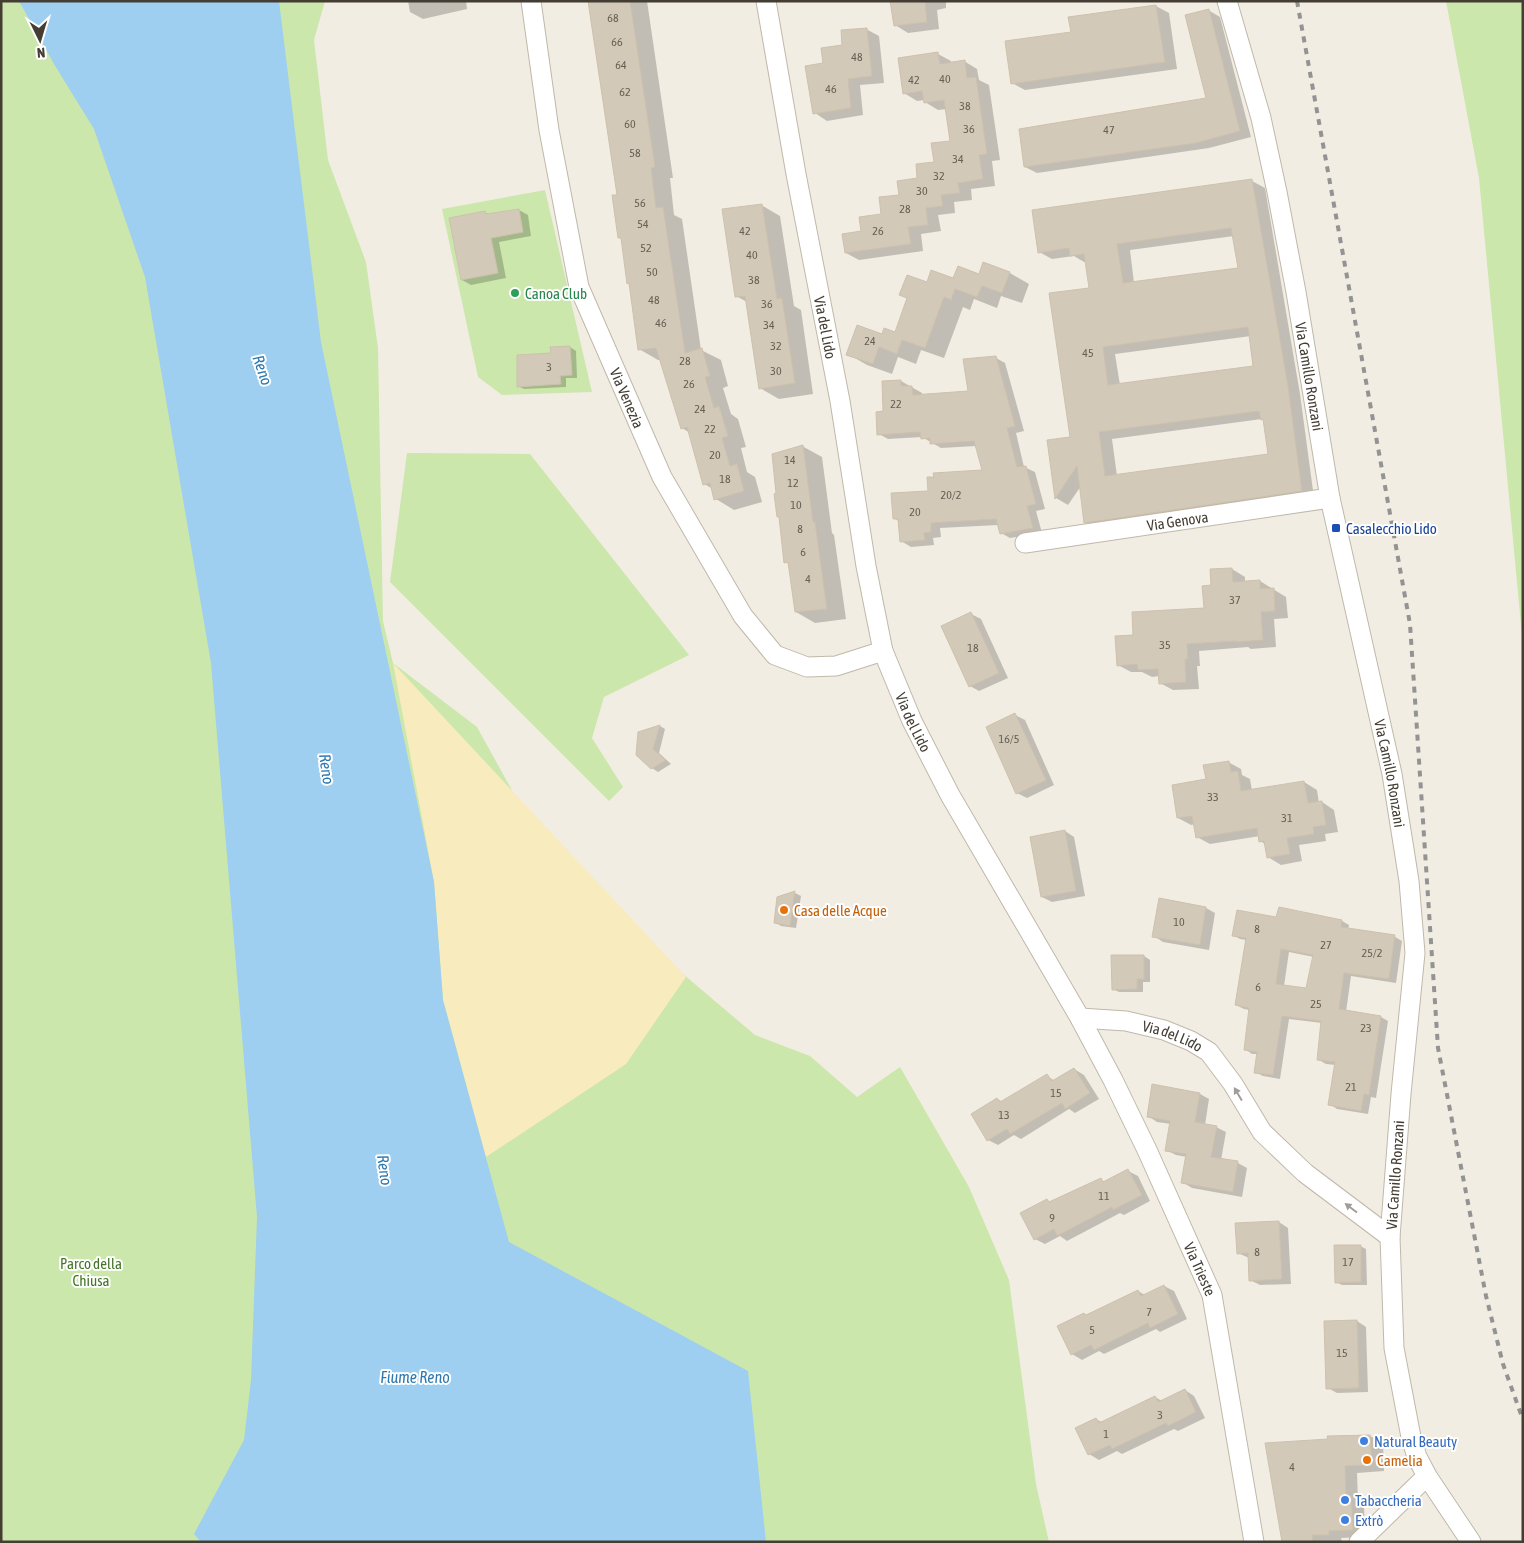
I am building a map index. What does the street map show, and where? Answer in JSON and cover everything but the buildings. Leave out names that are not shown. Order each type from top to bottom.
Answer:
[{"type":"street","name":"Via Venezia","points":[[531,1],[549,130],[579,287],[662,477],[743,616],[775,654],[807,667],[836,666],[883,651]]},
{"type":"street","name":"Via del Lido","points":[[766,1],[798,183],[840,401],[866,566],[883,651],[912,721],[950,795],[1080,1018],[1126,1021],[1164,1030],[1191,1040],[1210,1052],[1262,1132],[1305,1173],[1390,1237]]},
{"type":"street","name":"Via Camillo Ronzani","points":[[1227,1],[1261,118],[1277,192],[1296,292],[1330,498],[1392,774],[1409,881],[1415,953],[1401,1094],[1390,1237],[1394,1348],[1417,1457],[1427,1476],[1471,1542]]},
{"type":"street","name":"Via Genova","points":[[1024,544],[1330,498]]},
{"type":"street","name":"Via Trieste","points":[[1080,1018],[1147,1150],[1212,1295],[1254,1542]]},
{"type":"street","points":[[1359,1542],[1427,1476]]},
{"type":"green space","name":"Parco della Chiusa","points":[[1,1],[325,1],[314,40],[328,160],[366,262],[378,348],[383,621],[393,663],[477,727],[552,863],[755,1035],[810,1056],[857,1097],[900,1067],[969,1187],[1009,1280],[1036,1484],[1049,1542],[1,1542]]},
{"type":"green space","points":[[1446,1],[1523,1],[1523,646],[1479,178]]},
{"type":"green space","name":"Canoa Club","points":[[545,190],[592,392],[502,395],[478,377],[442,209]]},
{"type":"green space","points":[[407,453],[530,454],[689,655],[604,697],[592,738],[623,787],[609,801],[390,582]]},
{"type":"sand","points":[[393,663],[686,977],[626,1064],[486,1157],[443,1000],[434,882]]},
{"type":"water","name":"Fiume Reno","points":[[19,1],[279,1],[321,342],[434,882],[443,1000],[509,1242],[748,1371],[766,1542],[201,1542],[194,1534],[244,1440],[251,1380],[257,1217],[211,663],[145,277],[94,129],[54,64]]},
{"type":"railway","points":[[1297,1],[1410,624],[1438,1048],[1486,1296],[1503,1364],[1523,1420]]},
{"type":"place","name":"Canoa Club","points":[[515,293]]},
{"type":"place","name":"Casalecchio Lido","points":[[1336,528]]},
{"type":"place","name":"Casa delle Acque","points":[[784,910]]},
{"type":"place","name":"Natural Beauty","points":[[1364,1441]]},
{"type":"place","name":"Camelia","points":[[1367,1460]]},
{"type":"place","name":"Tabaccheria","points":[[1345,1500]]},
{"type":"place","name":"Extrò","points":[[1345,1520]]},
{"type":"water label","name":"Reno","points":[[263,370]]},
{"type":"water label","name":"Reno","points":[[327,769]]},
{"type":"water label","name":"Reno","points":[[385,1170]]}]
